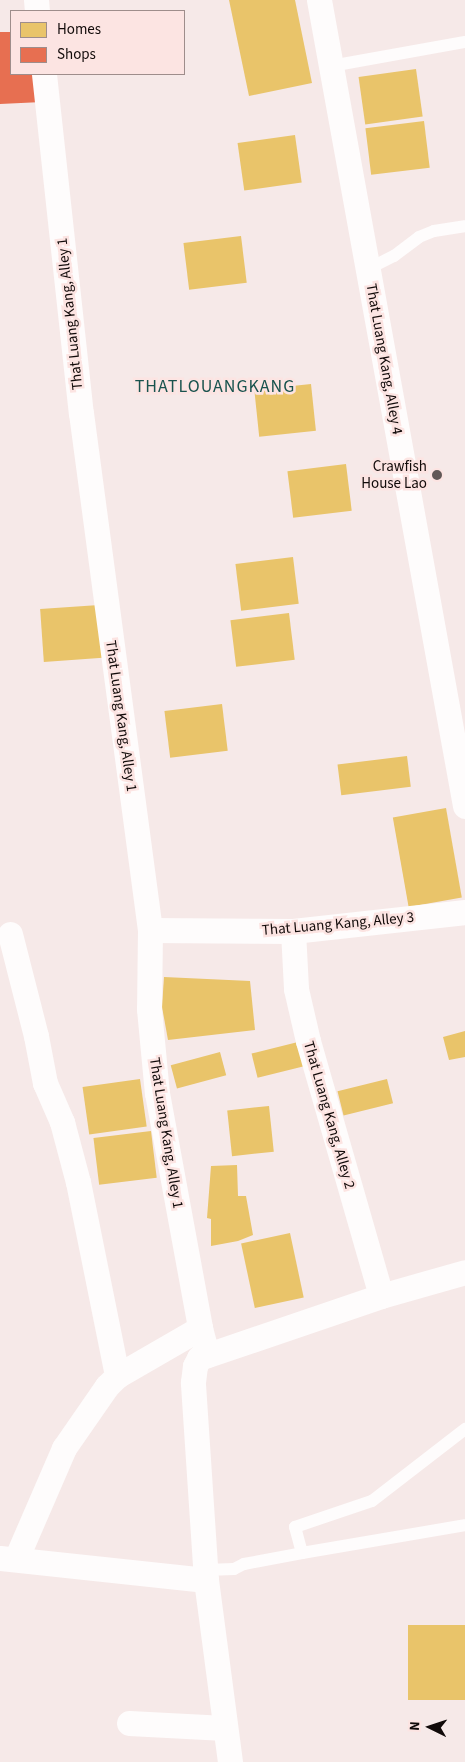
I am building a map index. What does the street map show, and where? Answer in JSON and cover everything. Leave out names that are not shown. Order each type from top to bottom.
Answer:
[{"type":"street","name":"That Luang Kang, Alley 4","points":[[320,0],[465,806]]},
{"type":"street","name":"That Luang Kang, Alley 1","points":[[44,75],[81,413],[150,930],[149,1008],[157,1093],[200,1328],[207,1356]]},
{"type":"street","name":"That Luang Kang, Alley 3","points":[[150,930],[293,931],[465,912]]},
{"type":"street","name":"That Luang Kang, Alley 2","points":[[293,931],[296,989],[308,1041],[381,1296]]},
{"type":"street","points":[[10,934],[36,1036],[45,1083],[62,1122],[78,1182],[117,1376]]},
{"type":"street","points":[[230,1762],[206,1575],[193,1373],[199,1358],[381,1296],[465,1272]]},
{"type":"street","points":[[200,1328],[117,1376],[64,1448],[8,1558],[206,1575]]},
{"type":"street","points":[[129,1723],[225,1728]]},
{"type":"lane","points":[[332,66],[367,58],[465,42]]},
{"type":"lane","points":[[368,269],[394,256],[419,237],[434,231],[465,226]]},
{"type":"lane","points":[[302,1553],[295,1527],[372,1501],[465,1429]]},
{"type":"lane","points":[[206,1575],[234,1569],[244,1564],[465,1525]]},
{"type":"building: Homes","points":[[229,0],[295,0],[312,83],[249,96]]},
{"type":"building: Homes","points":[[416,69],[423,117],[365,125],[359,77]]},
{"type":"building: Homes","points":[[424,121],[430,168],[371,175],[365,128]]},
{"type":"building: Homes","points":[[295,135],[302,183],[244,191],[238,143]]},
{"type":"building: Homes","points":[[241,236],[247,283],[189,290],[183,243]]},
{"type":"building: Homes","points":[[311,384],[316,431],[259,437],[254,390]]},
{"type":"building: Homes","points":[[346,464],[352,511],[293,518],[287,471]]},
{"type":"building: Homes","points":[[293,557],[299,604],[241,611],[235,564]]},
{"type":"building: Homes","points":[[99,605],[103,658],[44,662],[40,609]]},
{"type":"building: Homes","points":[[289,613],[295,660],[236,667],[230,620]]},
{"type":"building: Homes","points":[[222,704],[228,751],[170,758],[164,711]]},
{"type":"building: Homes","points":[[407,756],[411,787],[341,795],[338,765]]},
{"type":"building: Homes","points":[[446,808],[462,898],[409,907],[393,817]]},
{"type":"building: Homes","points":[[164,977],[250,981],[255,1030],[168,1040],[162,1007]]},
{"type":"building: Homes","points":[[465,1031],[465,1057],[449,1060],[443,1037]]},
{"type":"building: Homes","points":[[302,1041],[308,1065],[258,1078],[252,1054]]},
{"type":"building: Homes","points":[[220,1052],[226,1075],[177,1088],[171,1065]]},
{"type":"building: Homes","points":[[140,1079],[147,1127],[89,1135],[83,1087]]},
{"type":"building: Homes","points":[[387,1079],[393,1103],[344,1116],[338,1091]]},
{"type":"building: Homes","points":[[269,1106],[274,1152],[232,1156],[227,1110]]},
{"type":"building: Homes","points":[[151,1131],[157,1178],[99,1185],[93,1138]]},
{"type":"building: Homes","points":[[237,1165],[238,1196],[246,1196],[253,1235],[238,1241],[211,1246],[211,1219],[207,1218],[211,1166]]},
{"type":"building: Homes","points":[[290,1233],[304,1298],[255,1308],[241,1243]]},
{"type":"building: Homes","points":[[408,1625],[465,1625],[465,1700],[408,1700]]},
{"type":"building: Shops","points":[[0,32],[10,32],[10,75],[39,75],[42,102],[0,104]]},
{"type":"place","name":"Crawfish House Lao","points":[[437,475]]},
{"type":"district","name":"THATLOUANGKANG","points":[[215,387]]}]
